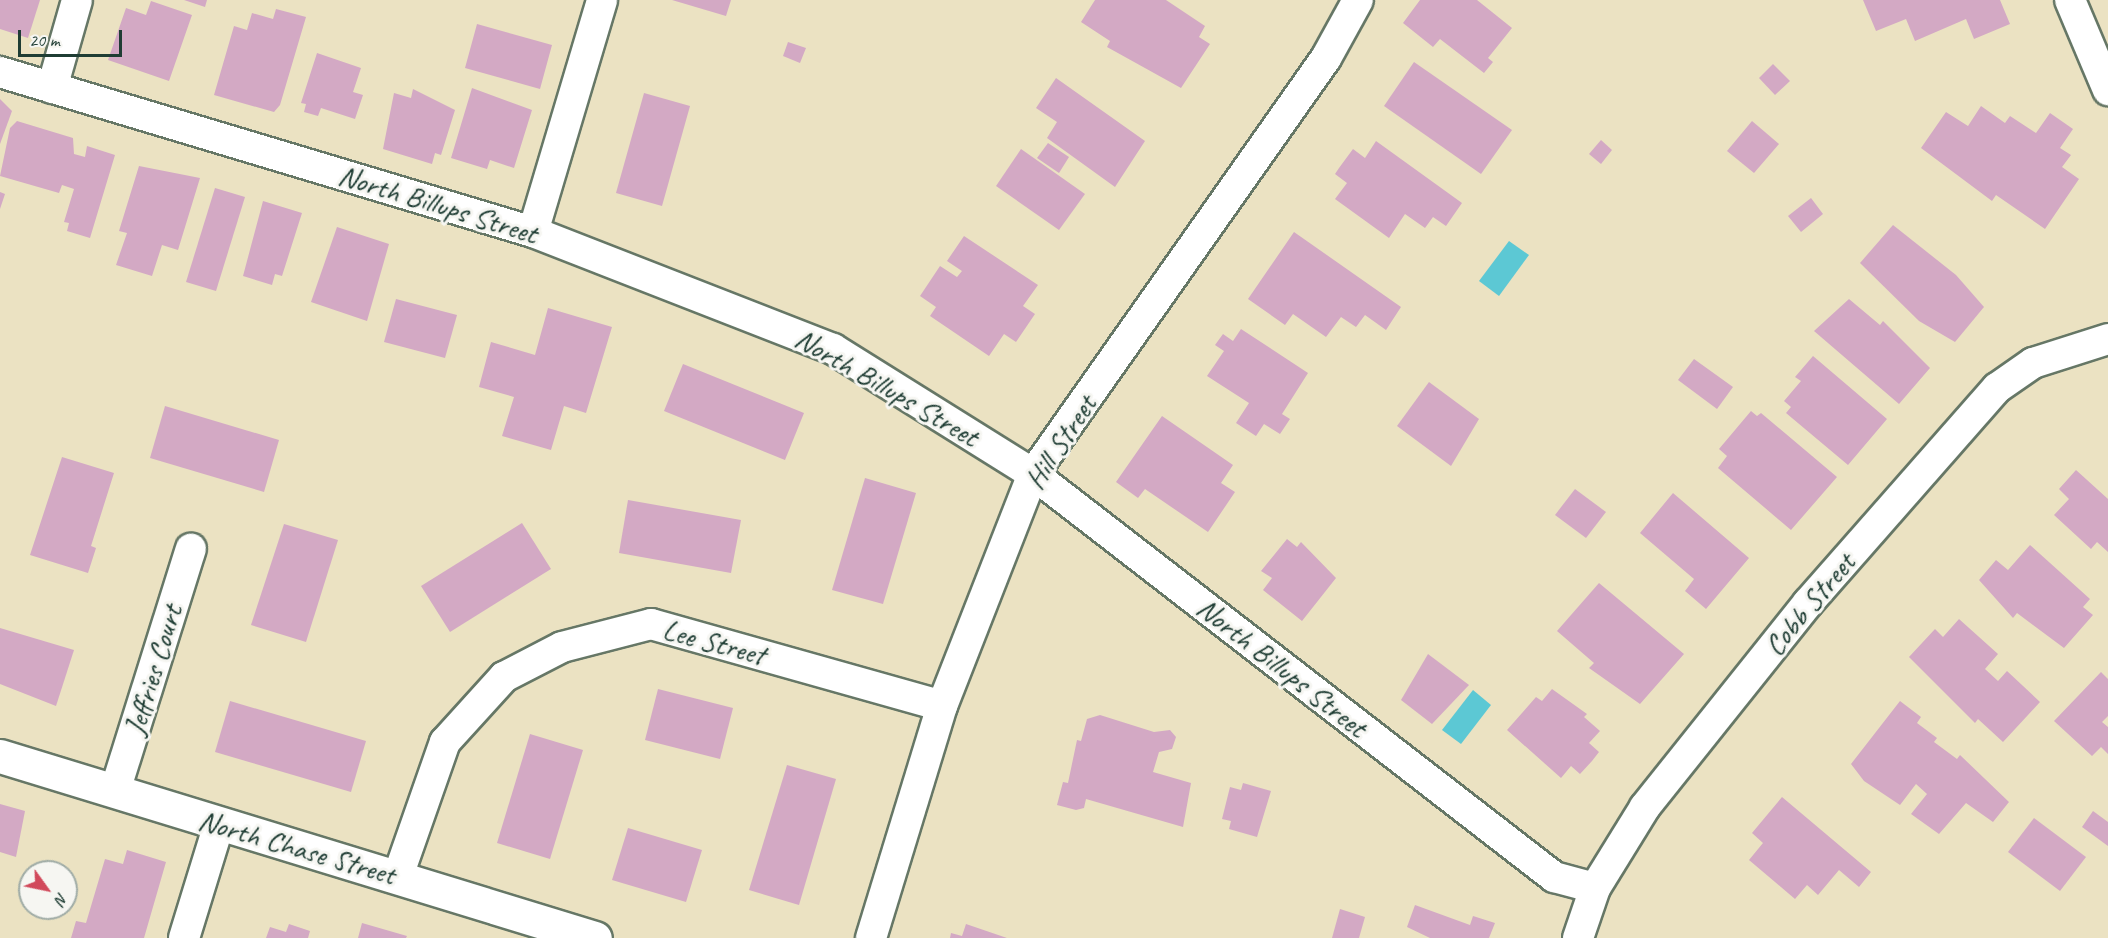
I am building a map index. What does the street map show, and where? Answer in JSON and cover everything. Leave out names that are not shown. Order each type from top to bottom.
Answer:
[{"type":"street","points":[[52,88],[77,0]]},
{"type":"street","points":[[533,232],[602,0]]},
{"type":"street","name":"Hill Street","points":[[871,938],[942,706],[1033,474],[1319,68],[1358,0]]},
{"type":"street","points":[[2070,0],[2108,90]]},
{"type":"street","name":"North Billups Street","points":[[0,72],[533,232],[833,349],[1033,474],[1554,877],[1595,888]]},
{"type":"street","name":"Cobb Street","points":[[1578,938],[1595,888],[1645,807],[1710,723],[1997,388],[2033,363],[2108,339]]},
{"type":"street","name":"Jeffries Court","points":[[115,791],[191,549]]},
{"type":"street","name":"Lee Street","points":[[398,876],[445,742],[504,677],[562,647],[651,624],[942,706]]},
{"type":"street","name":"North Chase Street","points":[[0,756],[595,938]]},
{"type":"street","points":[[184,938],[219,824]]},
{"type":"water","points":[[1509,241],[1529,255],[1499,296],[1479,281]]},
{"type":"water","points":[[1473,690],[1491,705],[1461,744],[1442,730]]},
{"type":"building","points":[[0,0],[40,0],[28,38],[0,29]]},
{"type":"building","points":[[184,0],[207,0],[205,7]]},
{"type":"building","points":[[672,0],[731,0],[726,16]]},
{"type":"building","points":[[1095,0],[1166,0],[1205,26],[1199,37],[1210,44],[1181,88],[1107,47],[1110,41],[1081,22]]},
{"type":"building","points":[[1420,0],[1477,0],[1512,28],[1488,58],[1493,62],[1484,73],[1440,39],[1433,47],[1403,23]]},
{"type":"building","points":[[1863,0],[2000,0],[2010,24],[1974,39],[1966,19],[1915,41],[1906,19],[1876,31]]},
{"type":"building","points":[[151,1],[192,15],[169,81],[108,60],[126,8],[146,15]]},
{"type":"building","points":[[276,9],[306,17],[280,105],[274,112],[214,95],[234,26],[247,30],[252,13],[273,19]]},
{"type":"building","points":[[477,24],[552,45],[540,89],[465,68]]},
{"type":"building","points":[[788,42],[806,48],[800,63],[783,56]]},
{"type":"building","points":[[317,53],[361,68],[353,92],[363,95],[355,119],[321,108],[318,116],[304,112],[306,104],[301,103]]},
{"type":"building","points":[[1414,62],[1512,130],[1481,174],[1384,106]]},
{"type":"building","points":[[1773,64],[1790,81],[1775,95],[1759,78]]},
{"type":"building","points":[[1056,78],[1145,141],[1115,187],[1047,138],[1057,122],[1036,108]]},
{"type":"building","points":[[472,88],[532,110],[514,168],[490,160],[487,169],[451,158]]},
{"type":"building","points":[[413,89],[455,110],[441,155],[435,153],[432,164],[383,149],[394,93],[411,98]]},
{"type":"building","points":[[644,93],[690,106],[662,206],[616,193]]},
{"type":"building","points":[[0,99],[12,111],[0,144]]},
{"type":"building","points":[[1981,106],[2005,123],[2010,116],[2036,133],[2050,113],[2073,129],[2060,148],[2071,155],[2062,167],[2079,179],[2045,229],[1996,195],[1992,201],[1921,148],[1946,112],[1968,126]]},
{"type":"building","points":[[17,121],[73,138],[74,154],[85,157],[87,146],[115,155],[90,238],[67,231],[69,223],[64,222],[74,189],[62,185],[59,193],[0,176],[10,128]]},
{"type":"building","points":[[1752,121],[1779,144],[1754,173],[1727,151]]},
{"type":"building","points":[[1601,140],[1612,150],[1601,164],[1589,154]]},
{"type":"building","points":[[1376,141],[1462,203],[1446,226],[1433,217],[1425,228],[1405,214],[1389,238],[1335,199],[1347,183],[1335,174],[1339,168],[1353,149],[1365,158]]},
{"type":"building","points":[[1048,143],[1069,157],[1059,173],[1037,158]]},
{"type":"building","points":[[1021,149],[1085,194],[1059,230],[996,186]]},
{"type":"building","points":[[139,166],[200,178],[178,250],[162,245],[152,276],[116,265],[127,233],[119,231]]},
{"type":"building","points":[[215,188],[245,197],[216,291],[186,282]]},
{"type":"building","points":[[0,192],[5,194],[0,209]]},
{"type":"building","points":[[1811,198],[1823,214],[1801,232],[1788,216]]},
{"type":"building","points":[[263,201],[302,213],[282,276],[275,274],[272,285],[243,276]]},
{"type":"building","points":[[1893,225],[1956,275],[1984,307],[1955,342],[1919,321],[1860,263]]},
{"type":"building","points":[[337,227],[389,244],[367,321],[311,302]]},
{"type":"building","points":[[1294,232],[1401,307],[1386,330],[1365,315],[1356,327],[1341,317],[1326,337],[1293,314],[1285,325],[1248,299]]},
{"type":"building","points":[[964,236],[1038,285],[1023,306],[1035,314],[1016,342],[1004,334],[989,356],[930,316],[936,307],[920,296],[940,266],[957,277],[962,271],[947,261]]},
{"type":"building","points":[[396,299],[457,315],[445,358],[384,342]]},
{"type":"building","points":[[1849,299],[1880,325],[1883,321],[1930,368],[1899,404],[1814,331]]},
{"type":"building","points":[[548,308],[612,327],[586,413],[564,406],[551,450],[502,436],[514,397],[479,387],[491,342],[535,355]]},
{"type":"building","points":[[1241,329],[1308,373],[1282,414],[1290,419],[1280,434],[1264,424],[1256,436],[1236,423],[1249,403],[1207,376],[1224,351],[1215,345],[1223,334],[1233,341]]},
{"type":"building","points":[[1813,356],[1887,419],[1848,465],[1786,413],[1791,407],[1784,401],[1801,381],[1795,377]]},
{"type":"building","points":[[1694,359],[1733,387],[1717,409],[1678,380]]},
{"type":"building","points":[[683,364],[804,413],[785,460],[664,411]]},
{"type":"building","points":[[1429,382],[1479,419],[1451,466],[1397,426]]},
{"type":"building","points":[[165,406],[279,440],[264,492],[150,458]]},
{"type":"building","points":[[1751,411],[1757,416],[1761,413],[1837,477],[1791,530],[1718,468],[1727,456],[1719,449]]},
{"type":"building","points":[[1162,416],[1233,465],[1221,483],[1235,492],[1208,532],[1145,489],[1138,498],[1116,482]]},
{"type":"building","points":[[62,457],[114,473],[91,546],[96,548],[88,573],[30,555]]},
{"type":"building","points":[[2076,470],[2108,499],[2108,552],[2097,542],[2091,549],[2054,515],[2069,499],[2059,489]]},
{"type":"building","points":[[865,478],[916,493],[883,604],[832,590]]},
{"type":"building","points":[[1575,489],[1606,512],[1586,538],[1555,515]]},
{"type":"building","points":[[1673,493],[1749,558],[1706,609],[1685,591],[1694,579],[1640,533]]},
{"type":"building","points":[[628,500],[741,520],[731,573],[619,553]]},
{"type":"building","points":[[522,523],[551,569],[450,632],[421,586]]},
{"type":"building","points":[[284,524],[338,540],[306,642],[251,625]]},
{"type":"building","points":[[1287,539],[1297,547],[1301,542],[1336,578],[1302,621],[1263,590],[1272,578],[1261,571]]},
{"type":"building","points":[[2030,545],[2090,599],[2083,607],[2093,615],[2064,648],[2017,613],[2013,618],[1979,580],[1996,560],[2008,570]]},
{"type":"building","points":[[1599,583],[1684,654],[1640,704],[1589,668],[1594,663],[1557,631]]},
{"type":"building","points":[[1959,619],[1998,654],[1985,669],[1998,681],[2007,671],[2040,702],[2003,742],[1978,719],[1975,723],[1909,657],[1935,629],[1943,637]]},
{"type":"building","points":[[0,628],[74,650],[56,706],[0,684]]},
{"type":"building","points":[[1428,654],[1469,685],[1432,724],[1401,700]]},
{"type":"building","points":[[2101,672],[2108,679],[2108,716],[2102,722],[2108,727],[2108,754],[2101,747],[2092,756],[2054,721]]},
{"type":"building","points":[[658,689],[733,708],[720,759],[645,740]]},
{"type":"building","points":[[1552,689],[1587,714],[1584,717],[1600,731],[1589,743],[1599,752],[1580,774],[1571,766],[1561,778],[1507,730],[1536,697],[1542,701]]},
{"type":"building","points":[[230,701],[366,741],[351,792],[215,752]]},
{"type":"building","points":[[1900,701],[1921,717],[1917,723],[1937,738],[1934,742],[1957,759],[1960,755],[2009,802],[1993,822],[1966,803],[1939,834],[1911,814],[1927,794],[1916,784],[1900,805],[1864,781],[1851,764]]},
{"type":"building","points":[[1100,715],[1154,732],[1170,730],[1176,737],[1172,749],[1159,752],[1153,772],[1191,783],[1183,827],[1086,799],[1084,808],[1076,810],[1057,805],[1063,782],[1068,783],[1077,740],[1081,741],[1087,719]]},
{"type":"building","points":[[530,734],[583,750],[550,859],[497,843]]},
{"type":"building","points":[[787,765],[836,779],[799,905],[749,890]]},
{"type":"building","points":[[1243,783],[1271,791],[1257,837],[1229,829],[1231,821],[1222,819],[1230,787],[1241,790]]},
{"type":"building","points":[[1782,797],[1871,872],[1859,887],[1839,870],[1818,895],[1807,885],[1795,899],[1749,860],[1763,843],[1752,833]]},
{"type":"building","points":[[0,804],[25,811],[16,857],[0,852]]},
{"type":"building","points":[[2093,811],[2108,822],[2108,846],[2082,827]]},
{"type":"building","points":[[2034,818],[2086,857],[2060,891],[2008,852]]},
{"type":"building","points":[[628,828],[702,850],[686,902],[612,880]]},
{"type":"building","points":[[127,850],[166,862],[144,938],[71,938],[76,921],[86,923],[105,859],[123,864]]},
{"type":"building","points":[[1415,905],[1470,925],[1473,916],[1495,923],[1489,938],[1430,938],[1407,927]]},
{"type":"building","points":[[1340,909],[1365,917],[1359,938],[1332,938]]},
{"type":"building","points":[[362,923],[407,936],[406,938],[358,938]]},
{"type":"building","points":[[289,924],[310,931],[308,938],[266,938],[270,927],[286,932]]},
{"type":"building","points":[[966,924],[1007,938],[950,938],[951,933],[962,936]]}]
